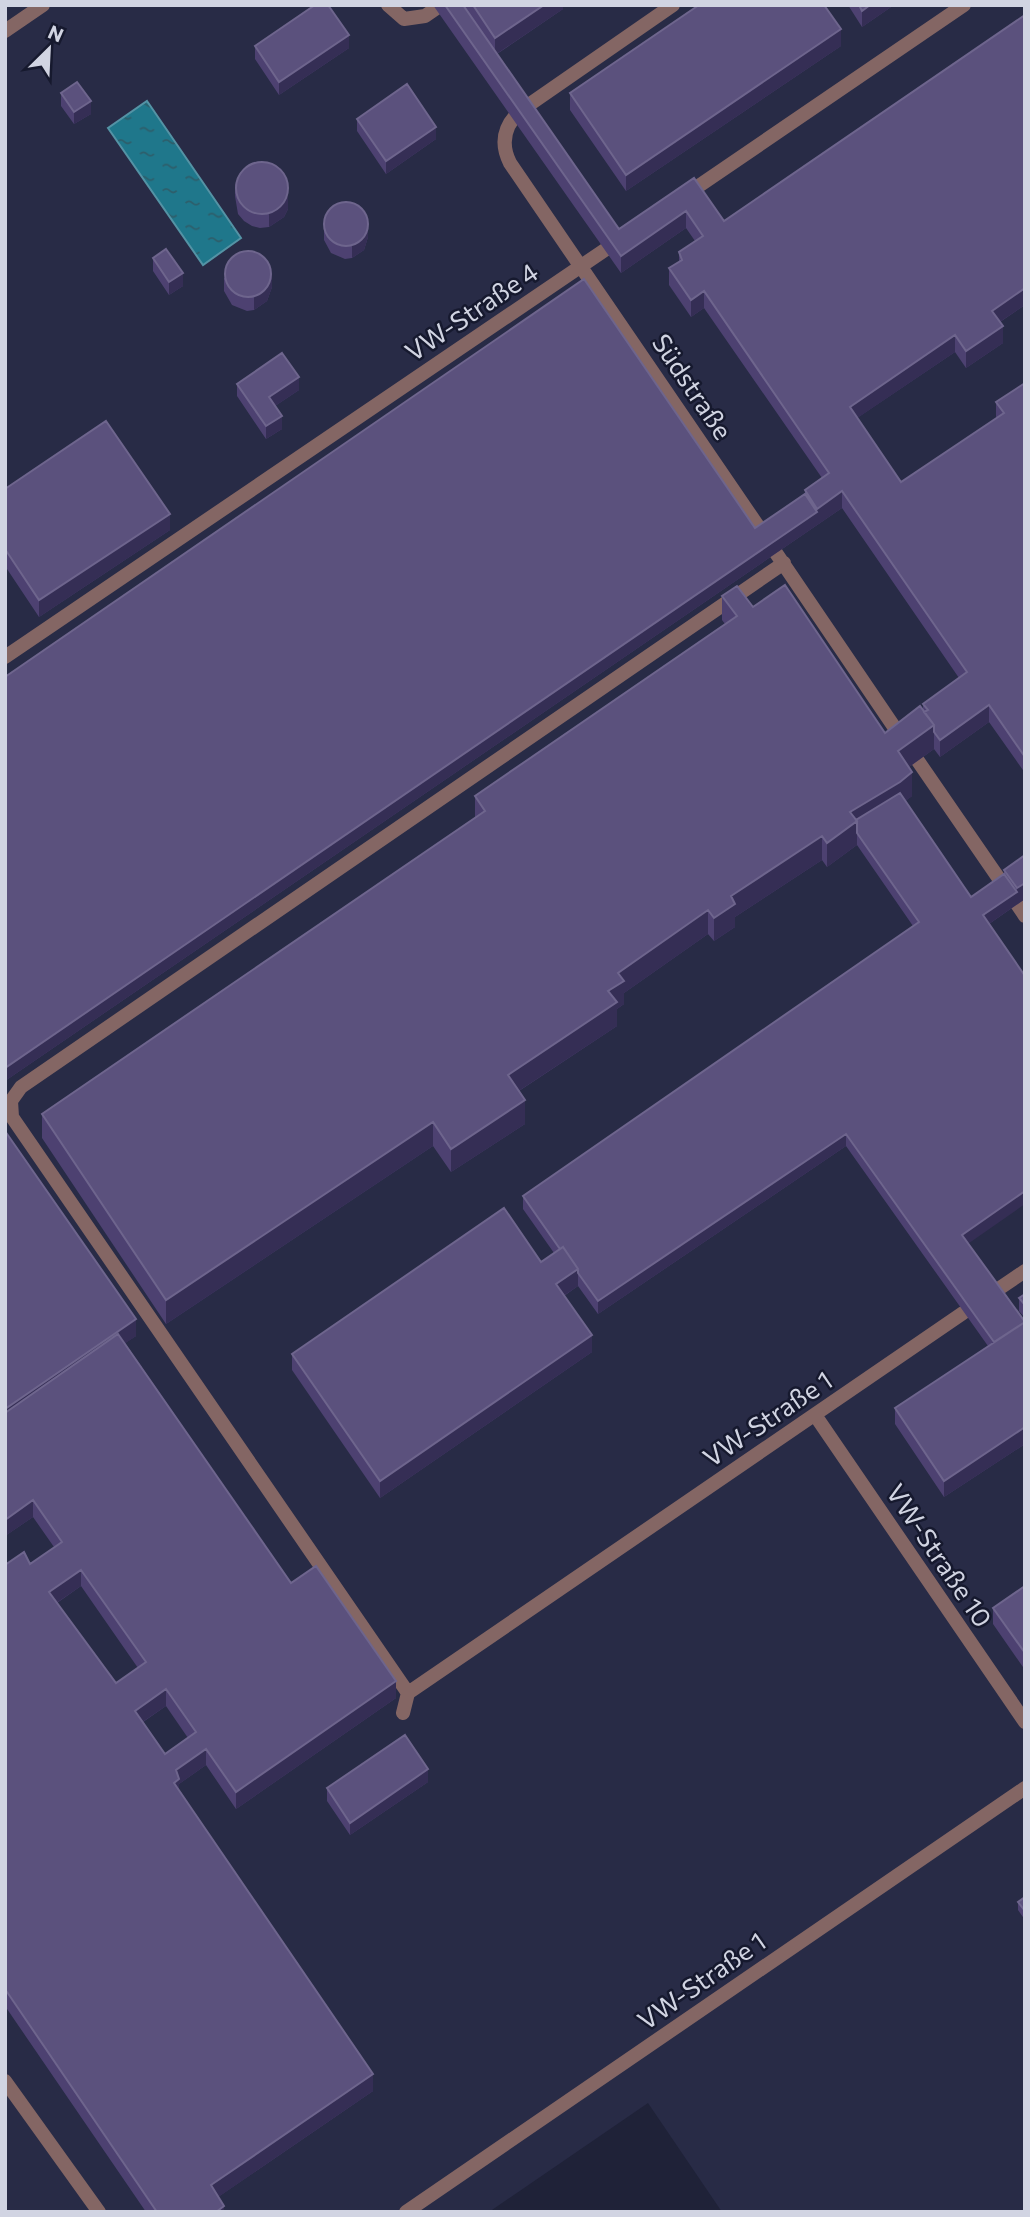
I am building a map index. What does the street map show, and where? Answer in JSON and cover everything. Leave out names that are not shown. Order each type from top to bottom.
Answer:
[{"type":"street","points":[[5,31],[43,5]]},
{"type":"street","points":[[388,5],[404,19],[425,16],[441,5]]},
{"type":"street","name":"Südstraße","points":[[673,5],[520,111],[508,124],[505,153],[764,535]]},
{"type":"street","points":[[673,203],[964,5]]},
{"type":"street","name":"VW-Straße 4","points":[[5,657],[639,227]]},
{"type":"street","points":[[402,1713],[408,1693],[12,1117],[11,1101],[21,1087],[780,558],[905,742]]},
{"type":"street","points":[[918,761],[1004,886]]},
{"type":"street","points":[[995,1292],[1025,1271]]},
{"type":"street","name":"VW-Straße 1","points":[[408,1693],[963,1313]]},
{"type":"street","name":"VW-Straße 10","points":[[815,1415],[1025,1722]]},
{"type":"street","name":"VW-Straße 1","points":[[406,2212],[1025,1788]]},
{"type":"street","points":[[5,2081],[99,2212]]},
{"type":"shaded area","points":[[5,5],[1025,5],[1025,2212],[722,2212],[648,2103],[489,2212],[5,2212]]},
{"type":"water","points":[[147,101],[241,238],[203,265],[108,128]]},
{"type":"building","points":[[315,5],[328,5],[349,35],[279,82],[255,46]]},
{"type":"building","points":[[445,5],[463,5],[619,229],[694,178],[724,221],[1025,15],[1025,288],[992,311],[1003,326],[966,351],[955,335],[850,407],[901,482],[1004,413],[996,402],[1025,383],[1025,757],[989,705],[940,740],[934,732],[934,725],[924,712],[928,710],[923,704],[967,672],[842,491],[817,509],[805,490],[829,473],[704,291],[691,300],[669,268],[682,260],[679,252],[703,236],[686,211],[621,256]]},
{"type":"building","points":[[473,5],[544,5],[495,38]]},
{"type":"building","points":[[699,5],[824,5],[841,29],[626,175],[570,93]]},
{"type":"building","points":[[859,5],[870,5],[862,11]]},
{"type":"building","points":[[77,82],[91,101],[74,112],[61,93]]},
{"type":"building","points":[[407,84],[436,127],[386,161],[357,119]]},
{"type":"building","points":[[262,162],[281,169],[288,188],[281,207],[262,214],[243,207],[236,188],[243,169]]},
{"type":"building","points":[[346,202],[361,209],[368,224],[361,239],[346,246],[331,239],[324,224],[331,209]]},
{"type":"building","points":[[166,249],[183,273],[169,282],[153,258]]},
{"type":"building","points":[[248,251],[257,252],[264,258],[270,265],[270,283],[264,290],[257,296],[248,297],[239,296],[232,290],[226,283],[225,274],[226,265],[232,258],[239,252]]},
{"type":"building","points":[[584,279],[755,528],[805,494],[817,512],[5,1068],[5,677]]},
{"type":"building","points":[[282,353],[299,377],[269,397],[282,416],[266,426],[237,384]]},
{"type":"building","points":[[106,421],[170,514],[39,600],[5,549],[5,489]]},
{"type":"building","points":[[785,585],[885,733],[920,706],[934,725],[898,751],[912,772],[850,812],[857,821],[827,843],[822,836],[731,896],[735,904],[714,918],[708,910],[618,973],[624,981],[608,991],[617,1002],[508,1075],[525,1100],[451,1149],[433,1122],[166,1300],[42,1114],[485,811],[475,796],[737,616],[722,596],[737,586],[753,607]]},
{"type":"building","points":[[900,793],[971,897],[1004,874],[1017,892],[983,915],[1025,976],[1025,1191],[962,1235],[1025,1322],[994,1342],[846,1134],[598,1301],[563,1247],[560,1249],[523,1196],[919,922],[857,833],[856,820]]},
{"type":"building","points":[[1025,855],[1025,883],[1017,888],[1004,870]]},
{"type":"building","points":[[5,1131],[136,1319],[5,1409]]},
{"type":"building","points":[[504,1208],[541,1262],[563,1247],[578,1269],[556,1284],[592,1335],[380,1481],[292,1354]]},
{"type":"building","points":[[1025,1294],[1025,1305],[1019,1298]]},
{"type":"building","points":[[1025,1322],[1025,1427],[944,1481],[895,1408]]},
{"type":"building","points":[[118,1334],[291,1583],[316,1566],[396,1681],[236,1792],[206,1749],[176,1770],[179,1779],[174,1783],[373,2074],[211,2185],[224,2206],[216,2212],[157,2212],[5,1989],[5,1565],[24,1552],[30,1564],[62,1542],[33,1500],[5,1520],[5,1413]],"holes":[[[81,1570],[146,1662],[116,1683],[49,1592]],[[166,1689],[196,1732],[165,1754],[135,1711]]]},
{"type":"building","points":[[1025,1586],[1025,1653],[993,1608]]},
{"type":"building","points":[[405,1735],[428,1769],[350,1823],[327,1788]]},
{"type":"building","points":[[1025,1897],[1025,1911],[1018,1902]]}]
